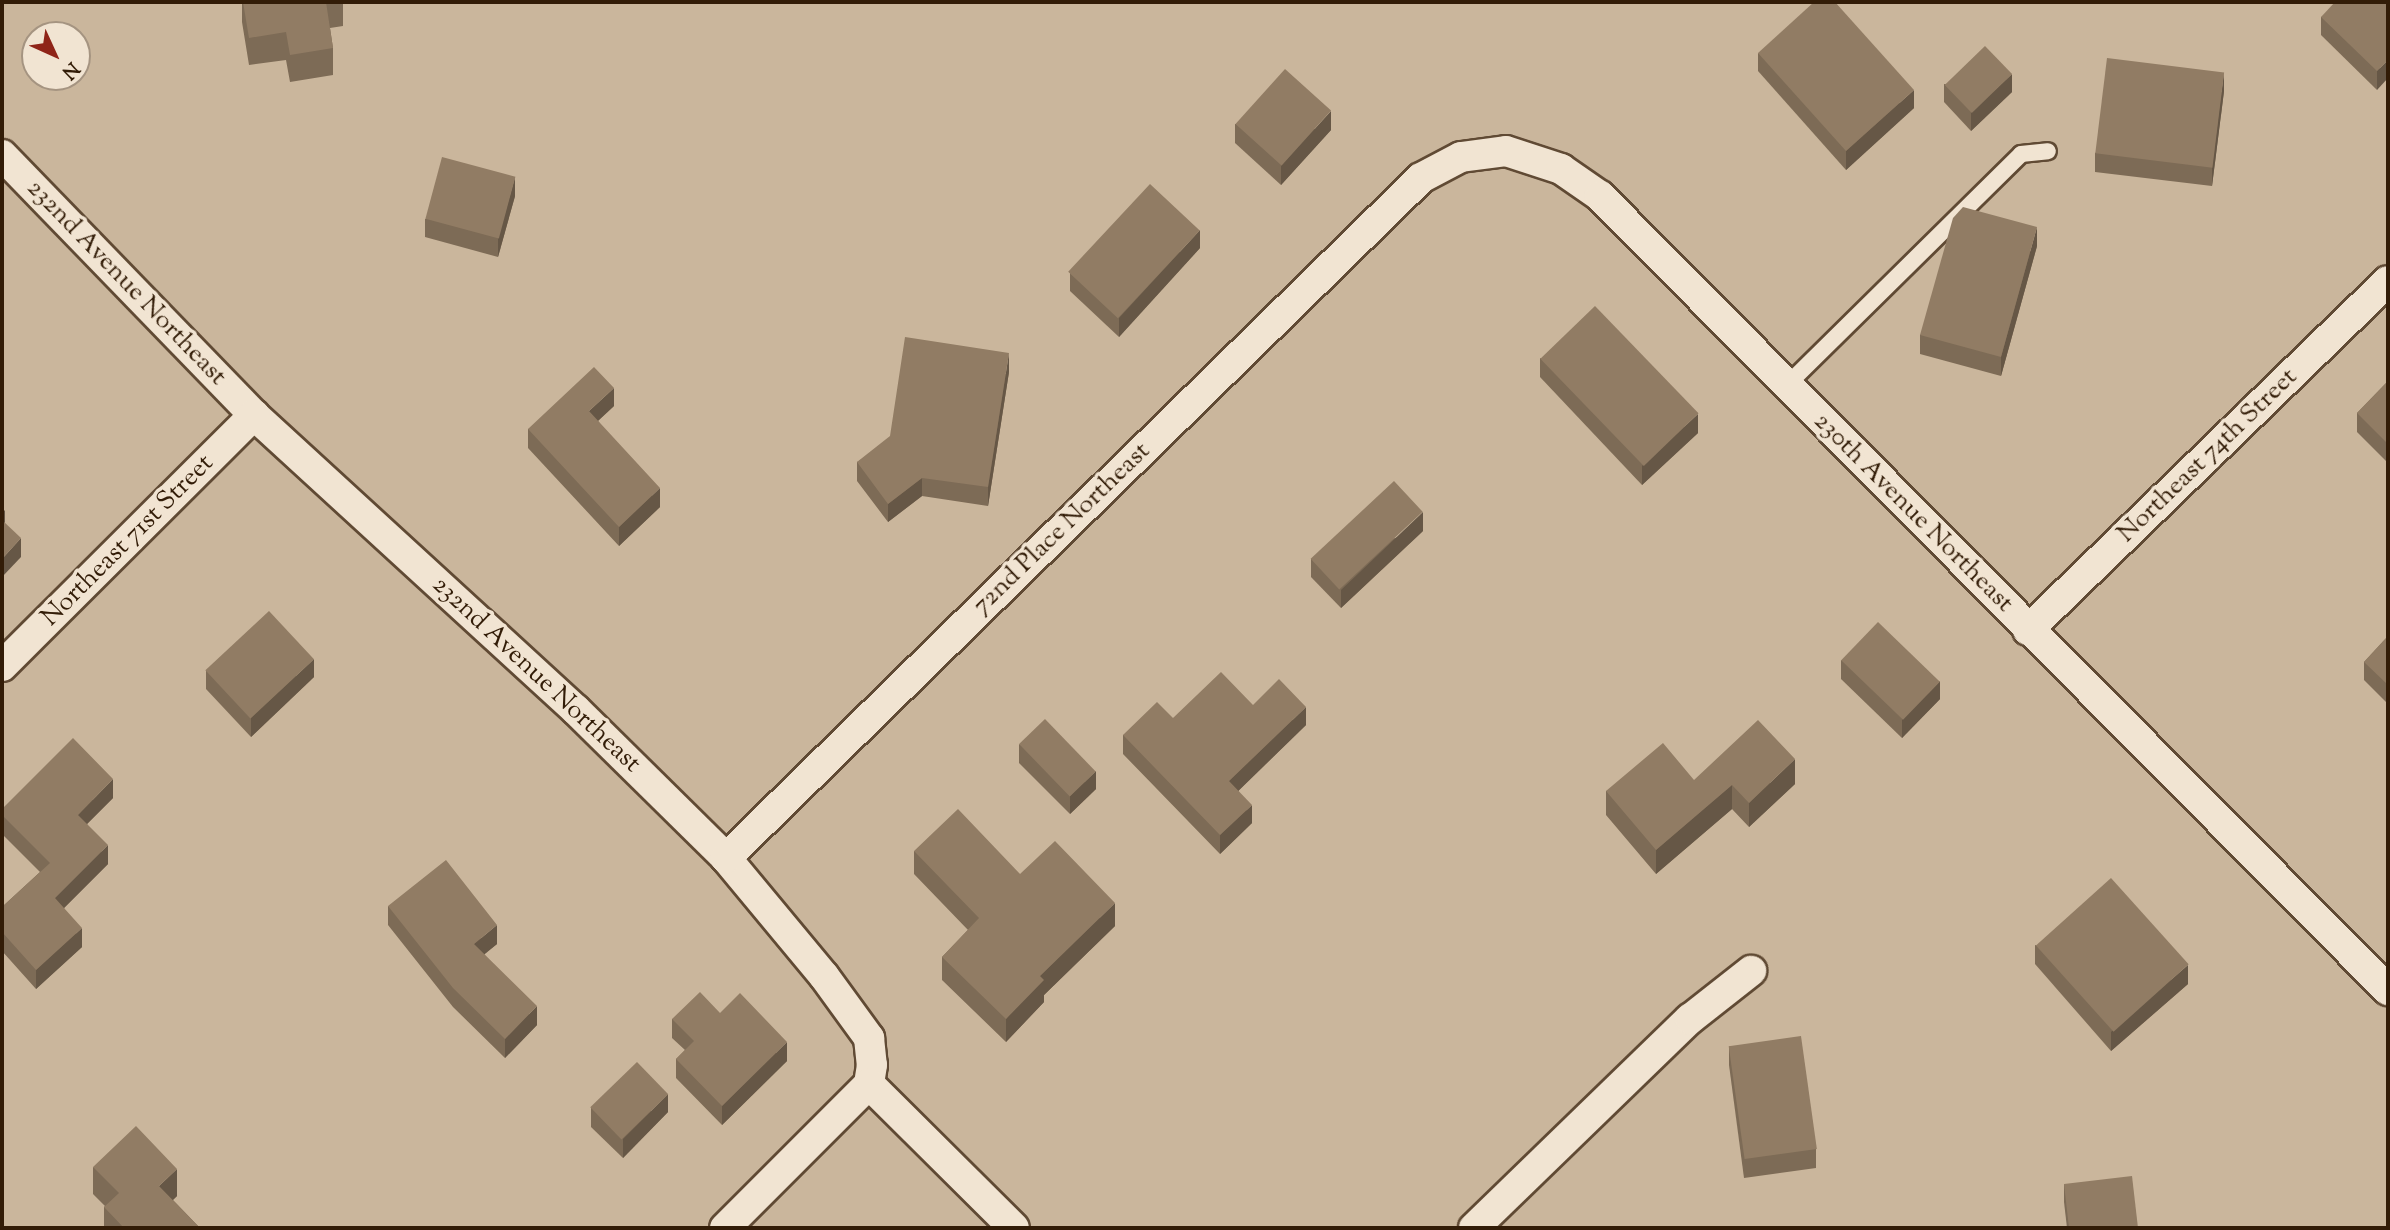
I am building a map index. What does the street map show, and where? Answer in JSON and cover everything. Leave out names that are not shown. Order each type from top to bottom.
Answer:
[{"type":"street","name":"230th Avenue Northeast","points":[[1398,200],[1421,178],[1461,157],[1506,151],[1561,169],[1600,196],[2028,630],[2388,989]]},
{"type":"street","name":"232nd Avenue Northeast","points":[[2,155],[254,415],[576,710],[726,858],[824,976],[869,1038],[872,1065],[869,1084]]},
{"type":"street","name":"72nd Place Northeast","points":[[726,858],[1398,200]]},
{"type":"street","name":"Northeast 74th Street","points":[[2028,630],[2388,281]]},
{"type":"street","name":"Northeast 71st Street","points":[[2,666],[254,415]]},
{"type":"street","points":[[1474,1228],[1690,1019],[1751,971]]},
{"type":"street","points":[[725,1228],[869,1084],[1014,1228]]},
{"type":"lane","points":[[1787,385],[2021,154],[2048,151]]},
{"type":"shaded area","points":[[2,2],[2388,2],[2388,1228],[2,1228]]},
{"type":"building","points":[[243,2],[326,2],[333,48],[290,55],[286,32],[249,38]]},
{"type":"building","points":[[1814,2],[1835,2],[1914,90],[1846,151],[1758,53]]},
{"type":"building","points":[[2335,2],[2388,2],[2388,60],[2377,71],[2321,17]]},
{"type":"building","points":[[1985,46],[2012,74],[1972,113],[1945,85]]},
{"type":"building","points":[[2107,58],[2224,72],[2212,168],[2095,153]]},
{"type":"building","points":[[1285,69],[1331,110],[1282,165],[1235,124]]},
{"type":"building","points":[[442,157],[515,177],[499,238],[425,219]]},
{"type":"building","points":[[1150,184],[1200,230],[1118,318],[1068,272]]},
{"type":"building","points":[[1963,207],[2037,227],[2001,357],[1920,335],[1953,218]]},
{"type":"building","points":[[1595,306],[1699,413],[1644,466],[1540,359]]},
{"type":"building","points":[[905,337],[1009,353],[988,487],[922,478],[888,504],[857,462],[890,436]]},
{"type":"building","points":[[594,367],[614,388],[589,411],[660,488],[619,527],[528,429]]},
{"type":"building","points":[[2388,381],[2388,444],[2357,413]]},
{"type":"building","points":[[1394,481],[1423,512],[1339,589],[1311,559]]},
{"type":"building","points":[[2,520],[21,538],[2,559]]},
{"type":"building","points":[[269,611],[314,659],[250,719],[205,670]]},
{"type":"building","points":[[1878,622],[1940,682],[1903,720],[1841,660]]},
{"type":"building","points":[[2388,636],[2388,685],[2364,662]]},
{"type":"building","points":[[1221,672],[1253,705],[1279,679],[1306,707],[1229,781],[1252,805],[1220,835],[1123,735],[1157,702],[1173,718]]},
{"type":"building","points":[[1045,719],[1096,772],[1070,797],[1019,744]]},
{"type":"building","points":[[1758,720],[1795,759],[1749,803],[1732,785],[1656,850],[1606,791],[1663,743],[1694,780]]},
{"type":"building","points":[[73,738],[113,779],[78,815],[108,845],[55,898],[82,928],[36,970],[2,932],[2,907],[50,863],[2,815],[2,809]]},
{"type":"building","points":[[958,809],[1020,874],[1055,841],[1115,903],[1040,976],[1044,980],[1006,1019],[942,957],[979,918],[914,851]]},
{"type":"building","points":[[446,860],[497,925],[474,944],[537,1006],[505,1039],[453,988],[388,906]]},
{"type":"building","points":[[2111,878],[2189,964],[2114,1032],[2036,946]]},
{"type":"building","points":[[700,992],[720,1013],[740,993],[787,1042],[722,1106],[676,1059],[694,1041],[672,1019]]},
{"type":"building","points":[[1801,1036],[1817,1149],[1745,1159],[1729,1046]]},
{"type":"building","points":[[637,1062],[668,1094],[622,1140],[590,1107]]},
{"type":"building","points":[[136,1126],[177,1169],[159,1186],[200,1228],[124,1228],[104,1207],[119,1193],[93,1167]]},
{"type":"building","points":[[2132,1176],[2138,1228],[2069,1228],[2064,1184]]}]
